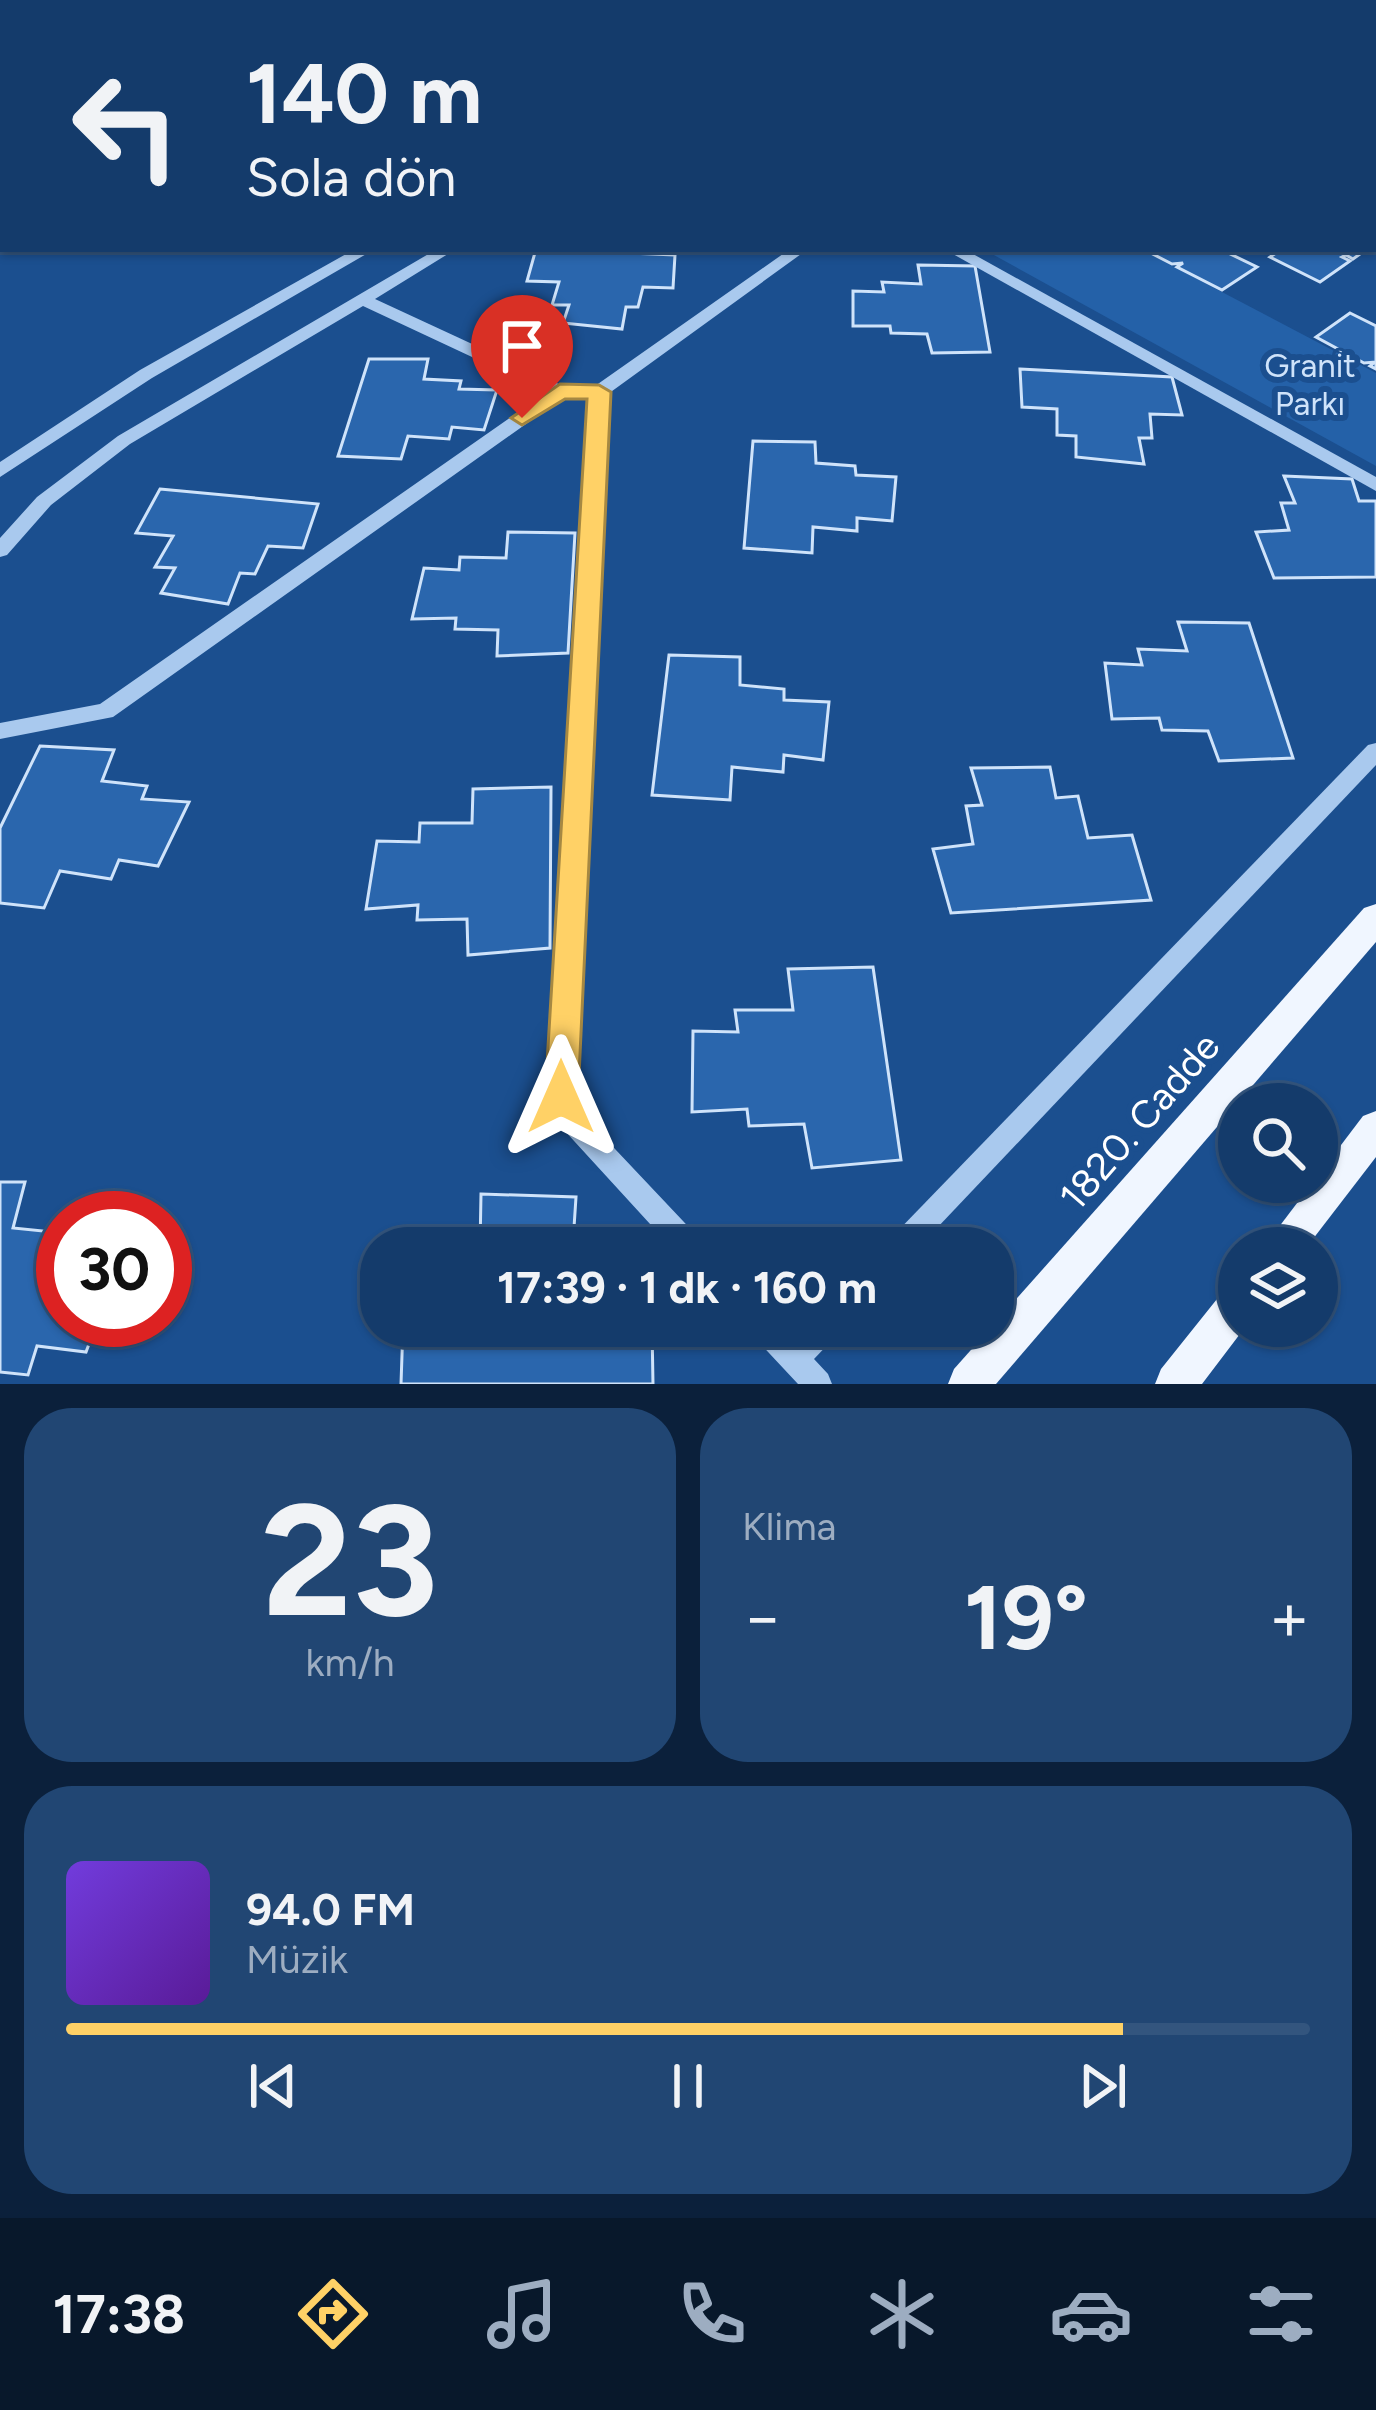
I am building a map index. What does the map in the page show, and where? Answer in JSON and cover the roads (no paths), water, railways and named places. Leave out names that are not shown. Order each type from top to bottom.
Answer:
[{"type":"main road","name":"1820. Cadde","points":[[969,1384],[1376,917]]},
{"type":"main road","points":[[1298,1227],[1376,1128]]},
{"type":"main road","points":[[1175,1384],[1218,1330]]},
{"type":"street","points":[[0,471],[146,374],[362,252]]},
{"type":"street","points":[[2,546],[44,501],[95,460],[443,252]]},
{"type":"street","points":[[362,299],[560,391],[599,392],[796,252]]},
{"type":"street","points":[[957,252],[1376,485]]},
{"type":"street","points":[[0,731],[106,711],[560,391]]},
{"type":"street","points":[[599,392],[561,1097],[573,1122],[670,1227]]},
{"type":"street","points":[[920,1227],[1376,752]]},
{"type":"street","points":[[783,1347],[818,1384]]},
{"type":"street","points":[[794,1359],[806,1347]]},
{"type":"park label","name":"Granit Parkı","points":[[1310,384]]}]
